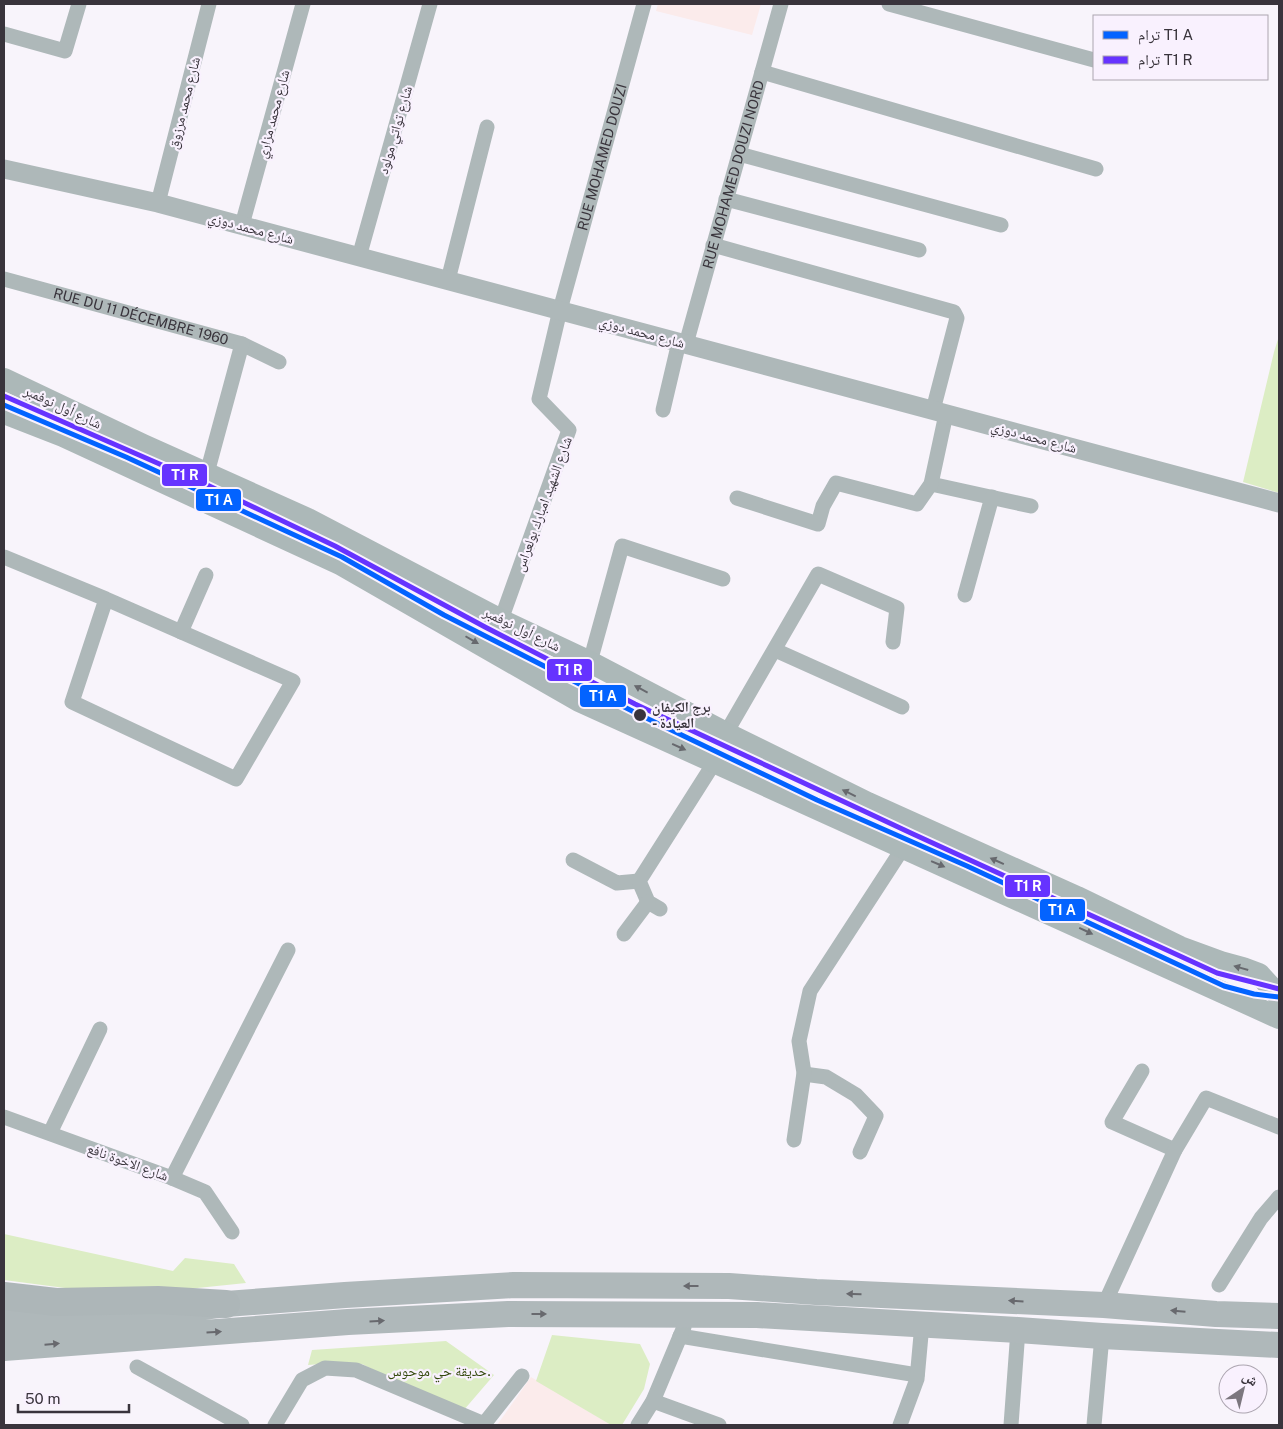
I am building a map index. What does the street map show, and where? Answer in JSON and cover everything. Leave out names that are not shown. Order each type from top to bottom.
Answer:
[{"type":"highway","points":[[4,1323],[76,1320],[147,1314],[226,1304],[514,1285],[729,1286],[826,1293],[1104,1305],[1216,1314],[1279,1316]]},
{"type":"highway","points":[[4,1296],[56,1302],[158,1300],[226,1304]]},
{"type":"highway","points":[[1216,1314],[1279,1310]]},
{"type":"highway","points":[[4,1348],[338,1323],[508,1314],[685,1325],[757,1315],[1279,1345]]},
{"type":"main road","name":"شارع أول نوفمبر","points":[[4,379],[143,445],[308,519],[501,620],[590,662],[726,733],[868,803],[1077,897],[1180,947],[1260,974],[1279,996]]},
{"type":"main road","name":"شارع أول نوفمبر","points":[[4,413],[63,436],[340,564],[579,701],[1279,1018]]},
{"type":"street","points":[[4,34],[65,50],[79,4]]},
{"type":"street","name":"شارع محمد مرزوق","points":[[158,203],[210,4]]},
{"type":"street","name":"شارع محمد مزاري","points":[[242,225],[303,4]]},
{"type":"street","name":"شارع تواتي مولود","points":[[359,257],[430,4]]},
{"type":"street","name":"RUE MOHAMED DOUZI","points":[[560,310],[644,4]]},
{"type":"street","name":"RUE MOHAMED DOUZI NORD","points":[[663,410],[713,245],[781,4]]},
{"type":"street","points":[[889,4],[1093,60]]},
{"type":"street","points":[[762,72],[1096,169]]},
{"type":"street","points":[[448,280],[487,127]]},
{"type":"street","points":[[739,154],[1001,225]]},
{"type":"street","name":"شارع محمد دوزي","points":[[4,169],[158,203],[242,225],[1279,503]]},
{"type":"street","points":[[726,199],[919,250]]},
{"type":"street","points":[[713,245],[954,312],[958,318],[939,412],[931,484],[917,504],[836,483],[823,506],[818,524],[738,498]]},
{"type":"street","name":"RUE DU 11 DÉCEMBRE 1960","points":[[4,279],[242,344],[278,362]]},
{"type":"street","name":"شارع الشهيد امبارك بولعراس","points":[[501,620],[569,430],[539,399],[560,310]]},
{"type":"street","points":[[207,473],[242,344]]},
{"type":"street","points":[[931,484],[1032,506]]},
{"type":"street","points":[[965,595],[992,498]]},
{"type":"street","points":[[590,662],[622,546],[723,579]]},
{"type":"street","points":[[4,557],[106,599],[293,681],[236,779],[72,702],[106,599]]},
{"type":"street","points":[[726,733],[818,574],[897,608],[893,642]]},
{"type":"street","points":[[181,632],[206,575]]},
{"type":"street","points":[[775,650],[902,707]]},
{"type":"street","points":[[639,881],[714,763]]},
{"type":"street","points":[[794,1140],[804,1074],[798,1041],[810,991],[903,848]]},
{"type":"street","points":[[573,860],[617,883],[639,881]]},
{"type":"street","points":[[624,934],[654,906],[639,881]]},
{"type":"street","points":[[172,1178],[288,950]]},
{"type":"street","points":[[50,1133],[100,1029]]},
{"type":"street","points":[[1142,1071],[1112,1122],[1175,1150]]},
{"type":"street","points":[[804,1074],[826,1077],[856,1095],[876,1116],[860,1152]]},
{"type":"street","points":[[1104,1305],[1175,1150],[1206,1098],[1279,1127]]},
{"type":"street","name":"شارع الاخوة نافع","points":[[4,1117],[172,1178],[205,1192],[232,1232]]},
{"type":"street","points":[[1219,1284],[1261,1218],[1278,1198]]},
{"type":"street","points":[[900,1425],[917,1375],[922,1324]]},
{"type":"street","points":[[638,1425],[653,1401],[685,1325],[917,1375]]},
{"type":"street","points":[[1011,1425],[1018,1330]]},
{"type":"street","points":[[1094,1425],[1102,1336]]},
{"type":"street","points":[[137,1367],[242,1425]]},
{"type":"street","points":[[275,1425],[302,1380],[324,1368],[356,1370],[484,1424],[522,1376]]},
{"type":"street","points":[[653,1401],[719,1425]]},
{"type":"shaded area","points":[[658,4],[761,4],[752,35],[656,11]]},
{"type":"shaded area","points":[[531,1377],[611,1425],[497,1425]]},
{"type":"green space","points":[[1279,336],[1279,493],[1243,482]]},
{"type":"green space","points":[[4,1234],[173,1271],[185,1258],[234,1264],[246,1283],[178,1290],[65,1288],[4,1280]]},
{"type":"green space","points":[[552,1335],[640,1344],[650,1364],[644,1389],[622,1425],[611,1425],[536,1381]]},
{"type":"green space","name":"حديقة حي موحوس.","points":[[446,1341],[494,1375],[463,1411],[407,1387],[362,1364],[334,1363],[308,1365],[312,1350]]},
{"type":"transit line","points":[[4,396],[203,483],[335,546],[485,627],[635,704],[913,834],[1217,973],[1279,989]]},
{"type":"transit line","points":[[4,405],[126,457],[342,557],[444,615],[640,715],[817,800],[967,866],[1224,986],[1254,994],[1279,997]]},
{"type":"place","name":"برج الكيفان - العيادة","points":[[640,715]]}]
